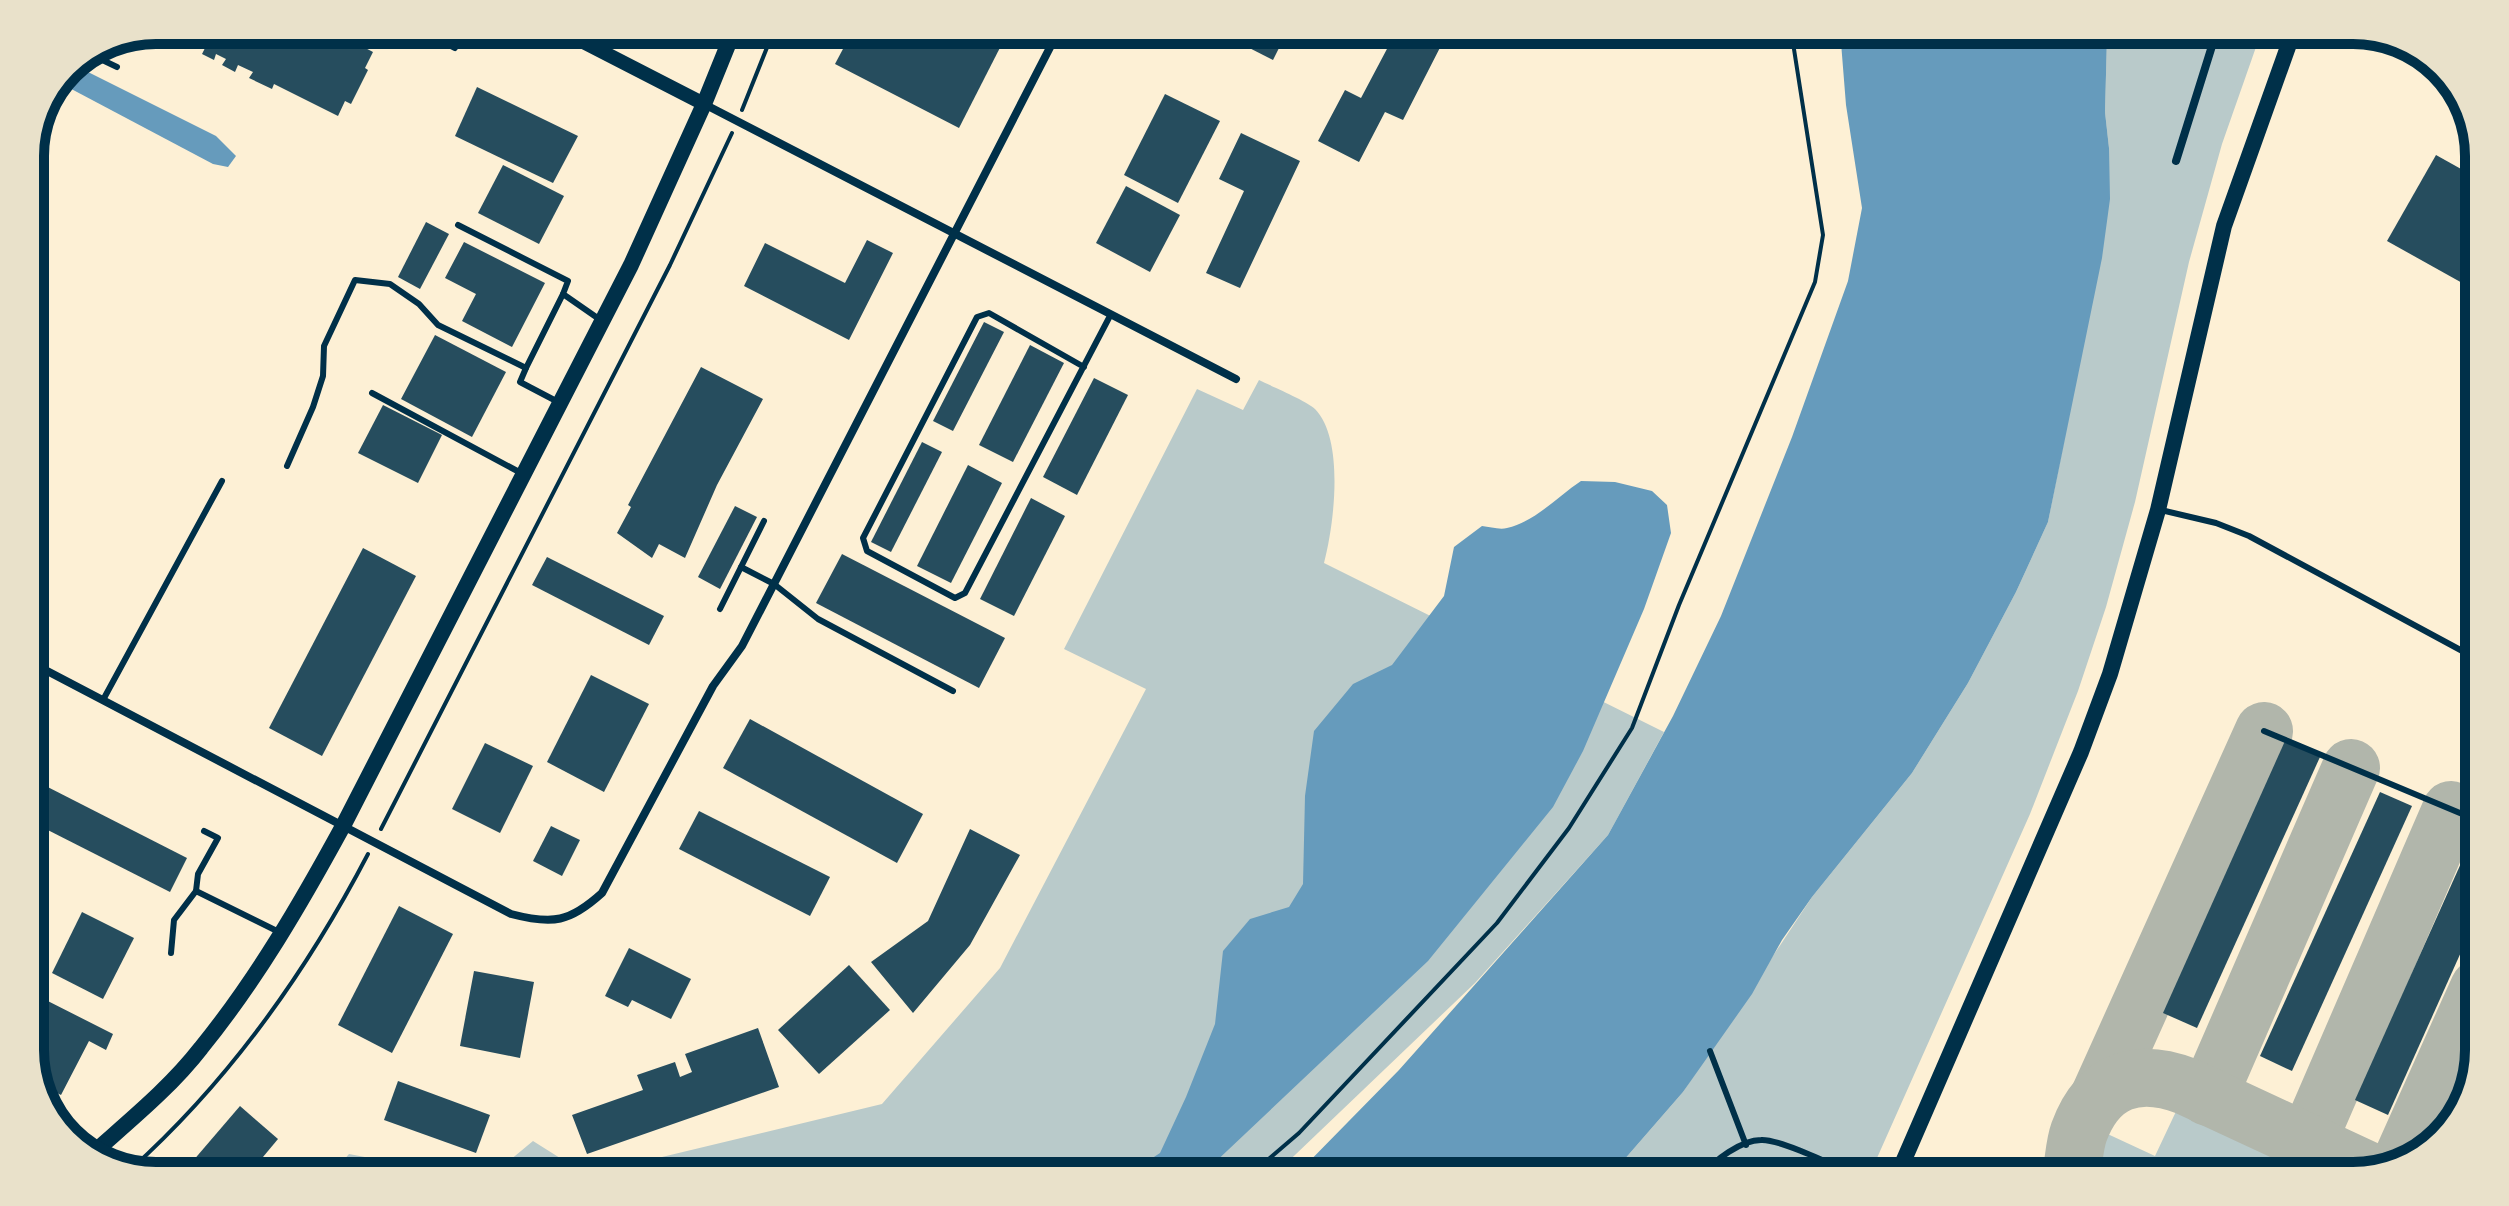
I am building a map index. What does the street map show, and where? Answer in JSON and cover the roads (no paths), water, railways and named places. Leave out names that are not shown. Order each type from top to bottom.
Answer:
[{"type":"main road","points":[[100,1147],[150,1102],[200,1050],[282,934],[343,826],[631,265],[728,44]]},
{"type":"main road","points":[[1903,1162],[2081,752],[2110,674],[2158,510],[2224,226],[2289,44]]},
{"type":"street","points":[[587,44],[1236,379]]},
{"type":"street","points":[[44,669],[511,914],[536,921],[561,920],[584,909],[602,893],[706,698],[742,646],[1052,44]]},
{"type":"street","points":[[2176,161],[2213,44]]},
{"type":"lane","points":[[447,44],[455,48]]},
{"type":"lane","points":[[101,59],[117,67]]},
{"type":"lane","points":[[458,225],[568,281],[520,382],[560,403]]},
{"type":"lane","points":[[287,466],[320,386],[324,346],[355,280],[390,284],[419,304],[438,325],[526,368]]},
{"type":"lane","points":[[563,294],[602,321]]},
{"type":"lane","points":[[1084,367],[989,313],[977,317],[863,538],[867,551],[955,598],[965,593],[1084,367],[1111,314]]},
{"type":"lane","points":[[372,393],[524,475]]},
{"type":"lane","points":[[103,700],[222,481]]},
{"type":"lane","points":[[2158,510],[2216,523],[2249,536],[2465,652]]},
{"type":"lane","points":[[720,609],[764,521]]},
{"type":"lane","points":[[741,567],[774,584],[818,619],[953,691]]},
{"type":"lane","points":[[2264,731],[2465,815]]},
{"type":"lane","points":[[171,953],[174,920],[196,891],[198,874],[218,838],[204,831]]},
{"type":"lane","points":[[196,891],[282,934]]},
{"type":"lane","points":[[1710,1051],[1746,1145]]},
{"type":"lane","points":[[1717,1162],[1727,1152],[1761,1140],[1798,1150],[1825,1162]]},
{"type":"water","points":[[1841,44],[2107,44],[2105,112],[2110,199],[2102,258],[2048,522],[2016,592],[1968,683],[1912,773],[1812,897],[1782,940],[1752,994],[1683,1092],[1622,1162],[1309,1162],[1399,1070],[1608,835],[1673,716],[1721,616],[1792,437],[1848,281],[1862,208],[1846,105]]},
{"type":"water","points":[[85,70],[216,136],[236,156],[228,167],[213,164],[68,87]]},
{"type":"water","points":[[1581,481],[1615,482],[1652,491],[1667,505],[1671,533],[1644,609],[1583,751],[1553,807],[1428,961],[1215,1162],[1146,1162],[1160,1153],[1215,1024],[1223,951],[1250,919],[1289,907],[1303,884],[1305,796],[1314,731],[1353,684],[1392,665],[1444,596],[1454,547],[1482,526],[1504,529],[1518,525]]}]
